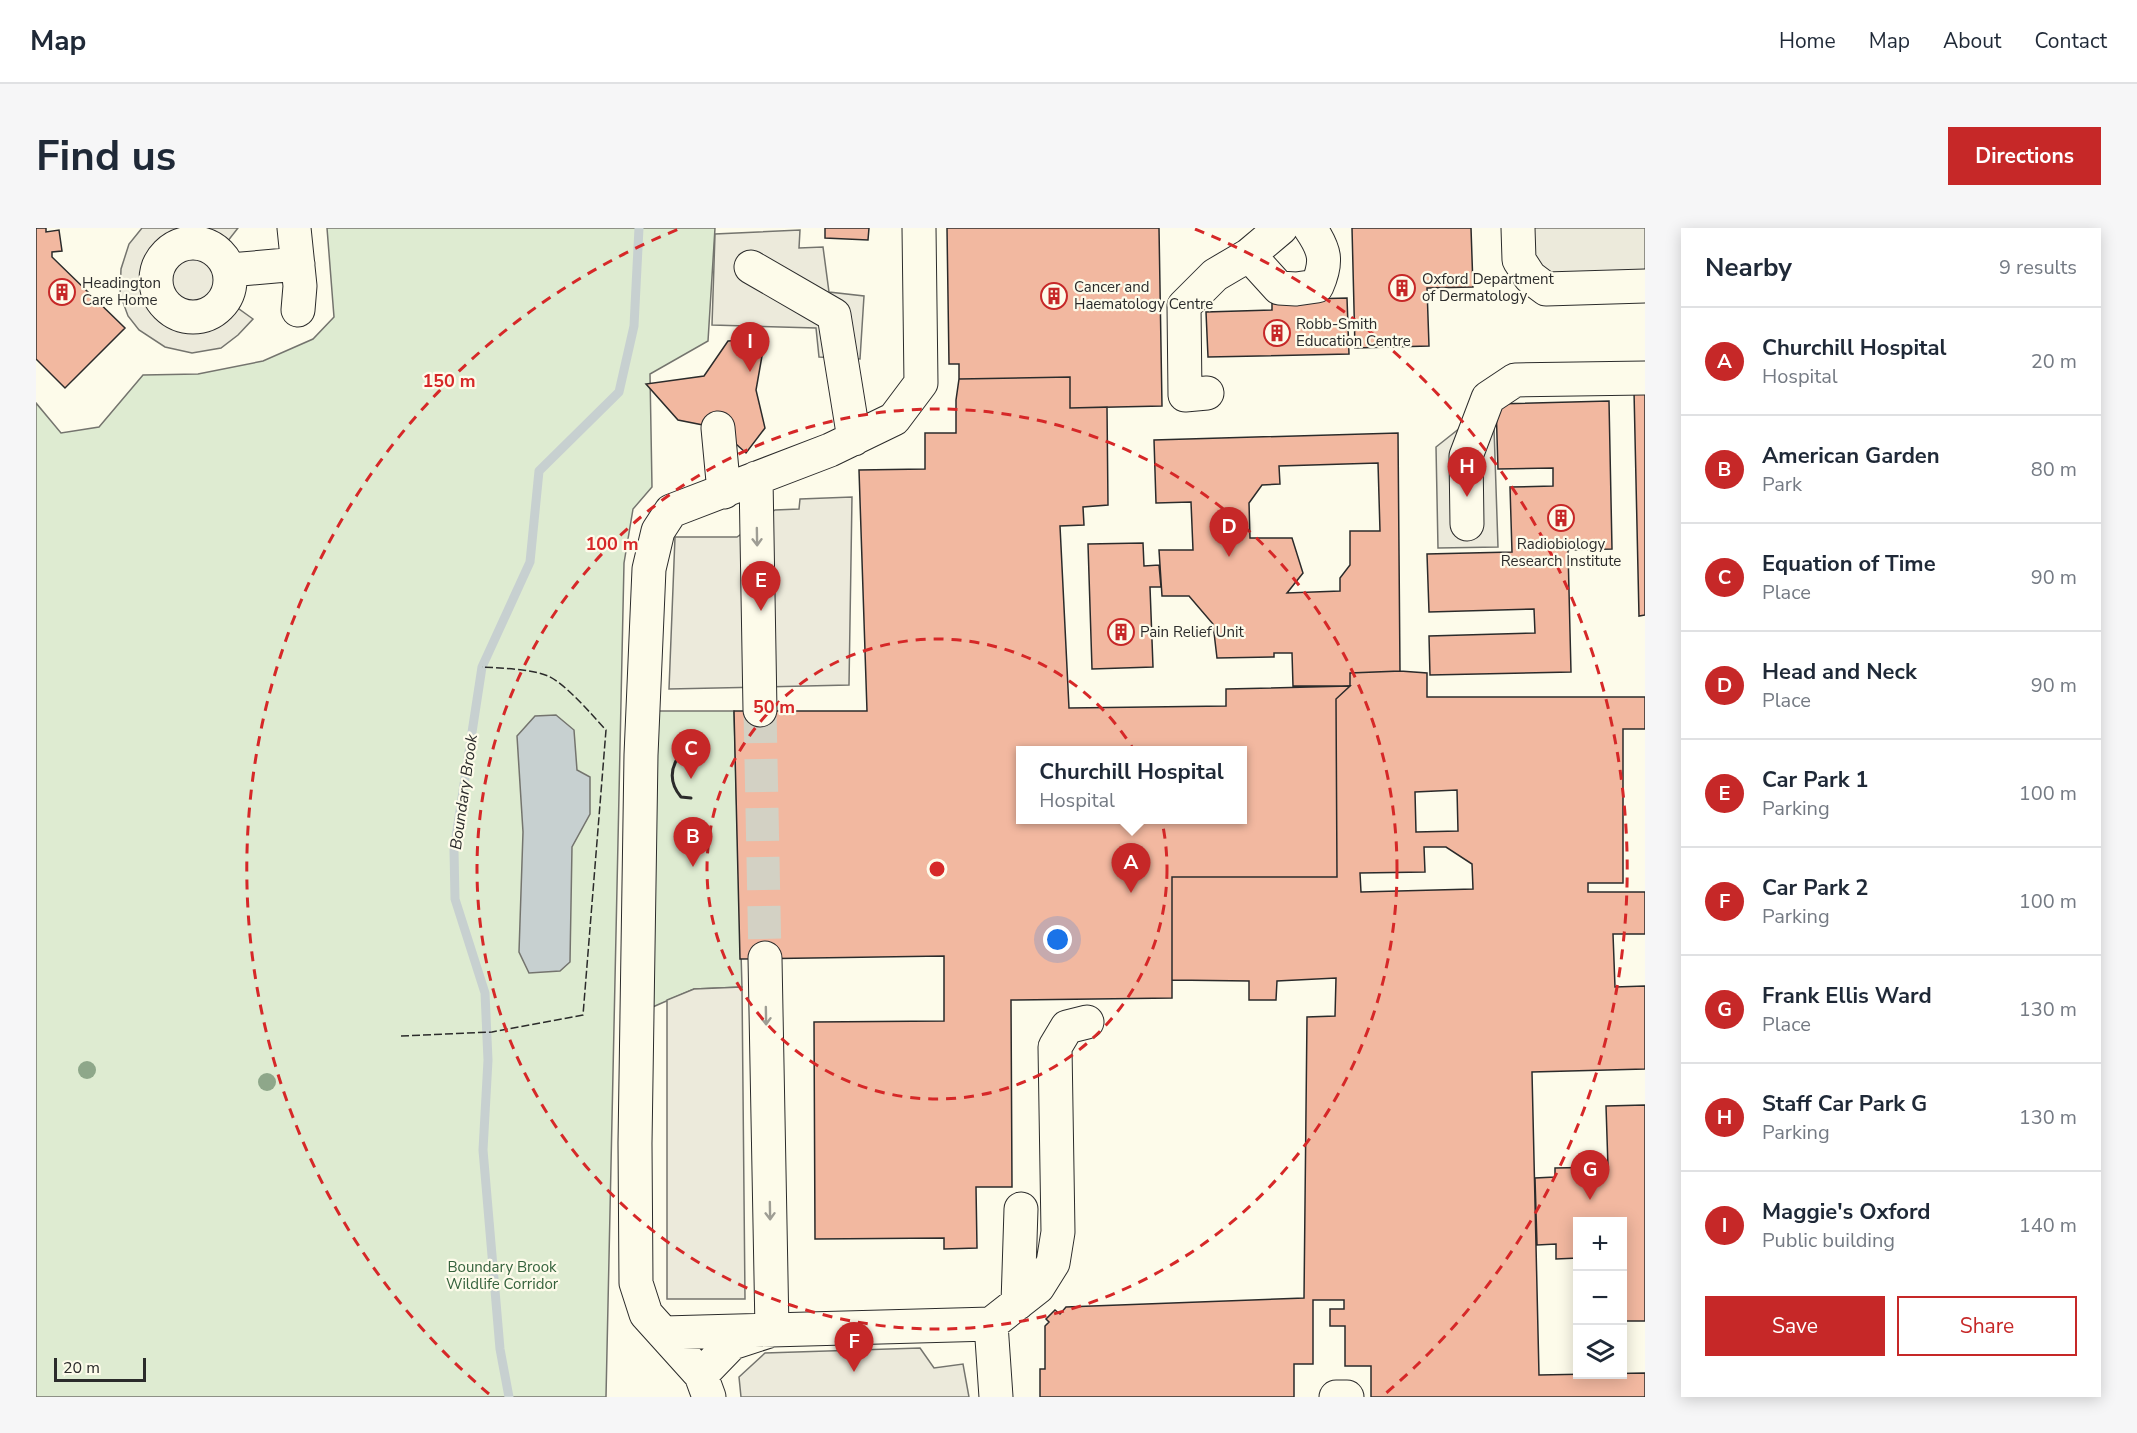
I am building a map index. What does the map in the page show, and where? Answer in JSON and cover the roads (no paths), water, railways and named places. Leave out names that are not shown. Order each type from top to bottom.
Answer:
[{"type":"street","points":[[294,228],[300,286],[298,310]]},
{"type":"street","points":[[772,1330],[732,1343],[705,1386],[646,1314],[636,1283],[635,1143],[641,755],[649,569],[658,531],[670,511],[723,478],[756,478],[854,439],[894,419],[921,383],[919,228]]},
{"type":"street","points":[[1207,393],[1185,395],[1184,306],[1215,275],[1249,255],[1281,228]]},
{"type":"street","points":[[1249,255],[1279,288],[1296,289],[1317,286],[1324,268],[1322,246],[1310,228]]},
{"type":"street","points":[[1518,228],[1519,260],[1530,277],[1546,289],[1645,286]]},
{"type":"street","points":[[230,270],[298,264]]},
{"type":"street","points":[[751,267],[834,315],[854,439]]},
{"type":"street","points":[[1467,524],[1466,456],[1488,398],[1515,380],[1645,378]]},
{"type":"street","points":[[718,428],[723,478]]},
{"type":"street","points":[[756,478],[760,710]]},
{"type":"street","points":[[765,957],[772,1330]]},
{"type":"street","points":[[663,1333],[991,1324],[1038,1287],[1053,1263],[1058,1232],[1055,1047],[1067,1027],[1087,1023]]},
{"type":"street","points":[[1018,1303],[1020,1209]]},
{"type":"street","points":[[991,1324],[996,1397]]},
{"type":"street","points":[[1336,1397],[1347,1396]]},
{"type":"waterway","name":"Boundary Brook","points":[[509,1397],[500,1349],[483,1150],[488,1060],[485,993],[455,899],[454,850],[482,667],[530,562],[539,471],[619,392],[634,326],[639,228]]},
{"type":"tunnel","points":[[760,710],[765,958]]},
{"type":"place","name":"Oxford Department of Dermatology","points":[[1402,288]]},
{"type":"place","name":"Headington Care Home","points":[[62,292]]},
{"type":"place","name":"Cancer and Haematology Centre","points":[[1054,296]]},
{"type":"place","name":"Robb-Smith Education Centre","points":[[1277,333]]},
{"type":"place","name":"Maggie's Oxford","points":[[750,372]]},
{"type":"place","name":"Staff Car Park G","points":[[1467,497]]},
{"type":"place","name":"Radiobiology Research Institute","points":[[1561,518]]},
{"type":"place","name":"Head and Neck","points":[[1229,557]]},
{"type":"place","name":"Car Park 1","points":[[761,611]]},
{"type":"place","name":"Pain Relief Unit","points":[[1121,632]]},
{"type":"place","name":"Equation of Time","points":[[691,779]]},
{"type":"place","name":"American Garden","points":[[693,867]]},
{"type":"place","name":"Churchill Hospital","points":[[1131,893]]},
{"type":"place","name":"Frank Ellis Ward","points":[[1590,1200]]},
{"type":"place","name":"Car Park 2","points":[[854,1372]]},
{"type":"park label","name":"Boundary Brook Wildlife Corridor","points":[[502,1276]]}]
